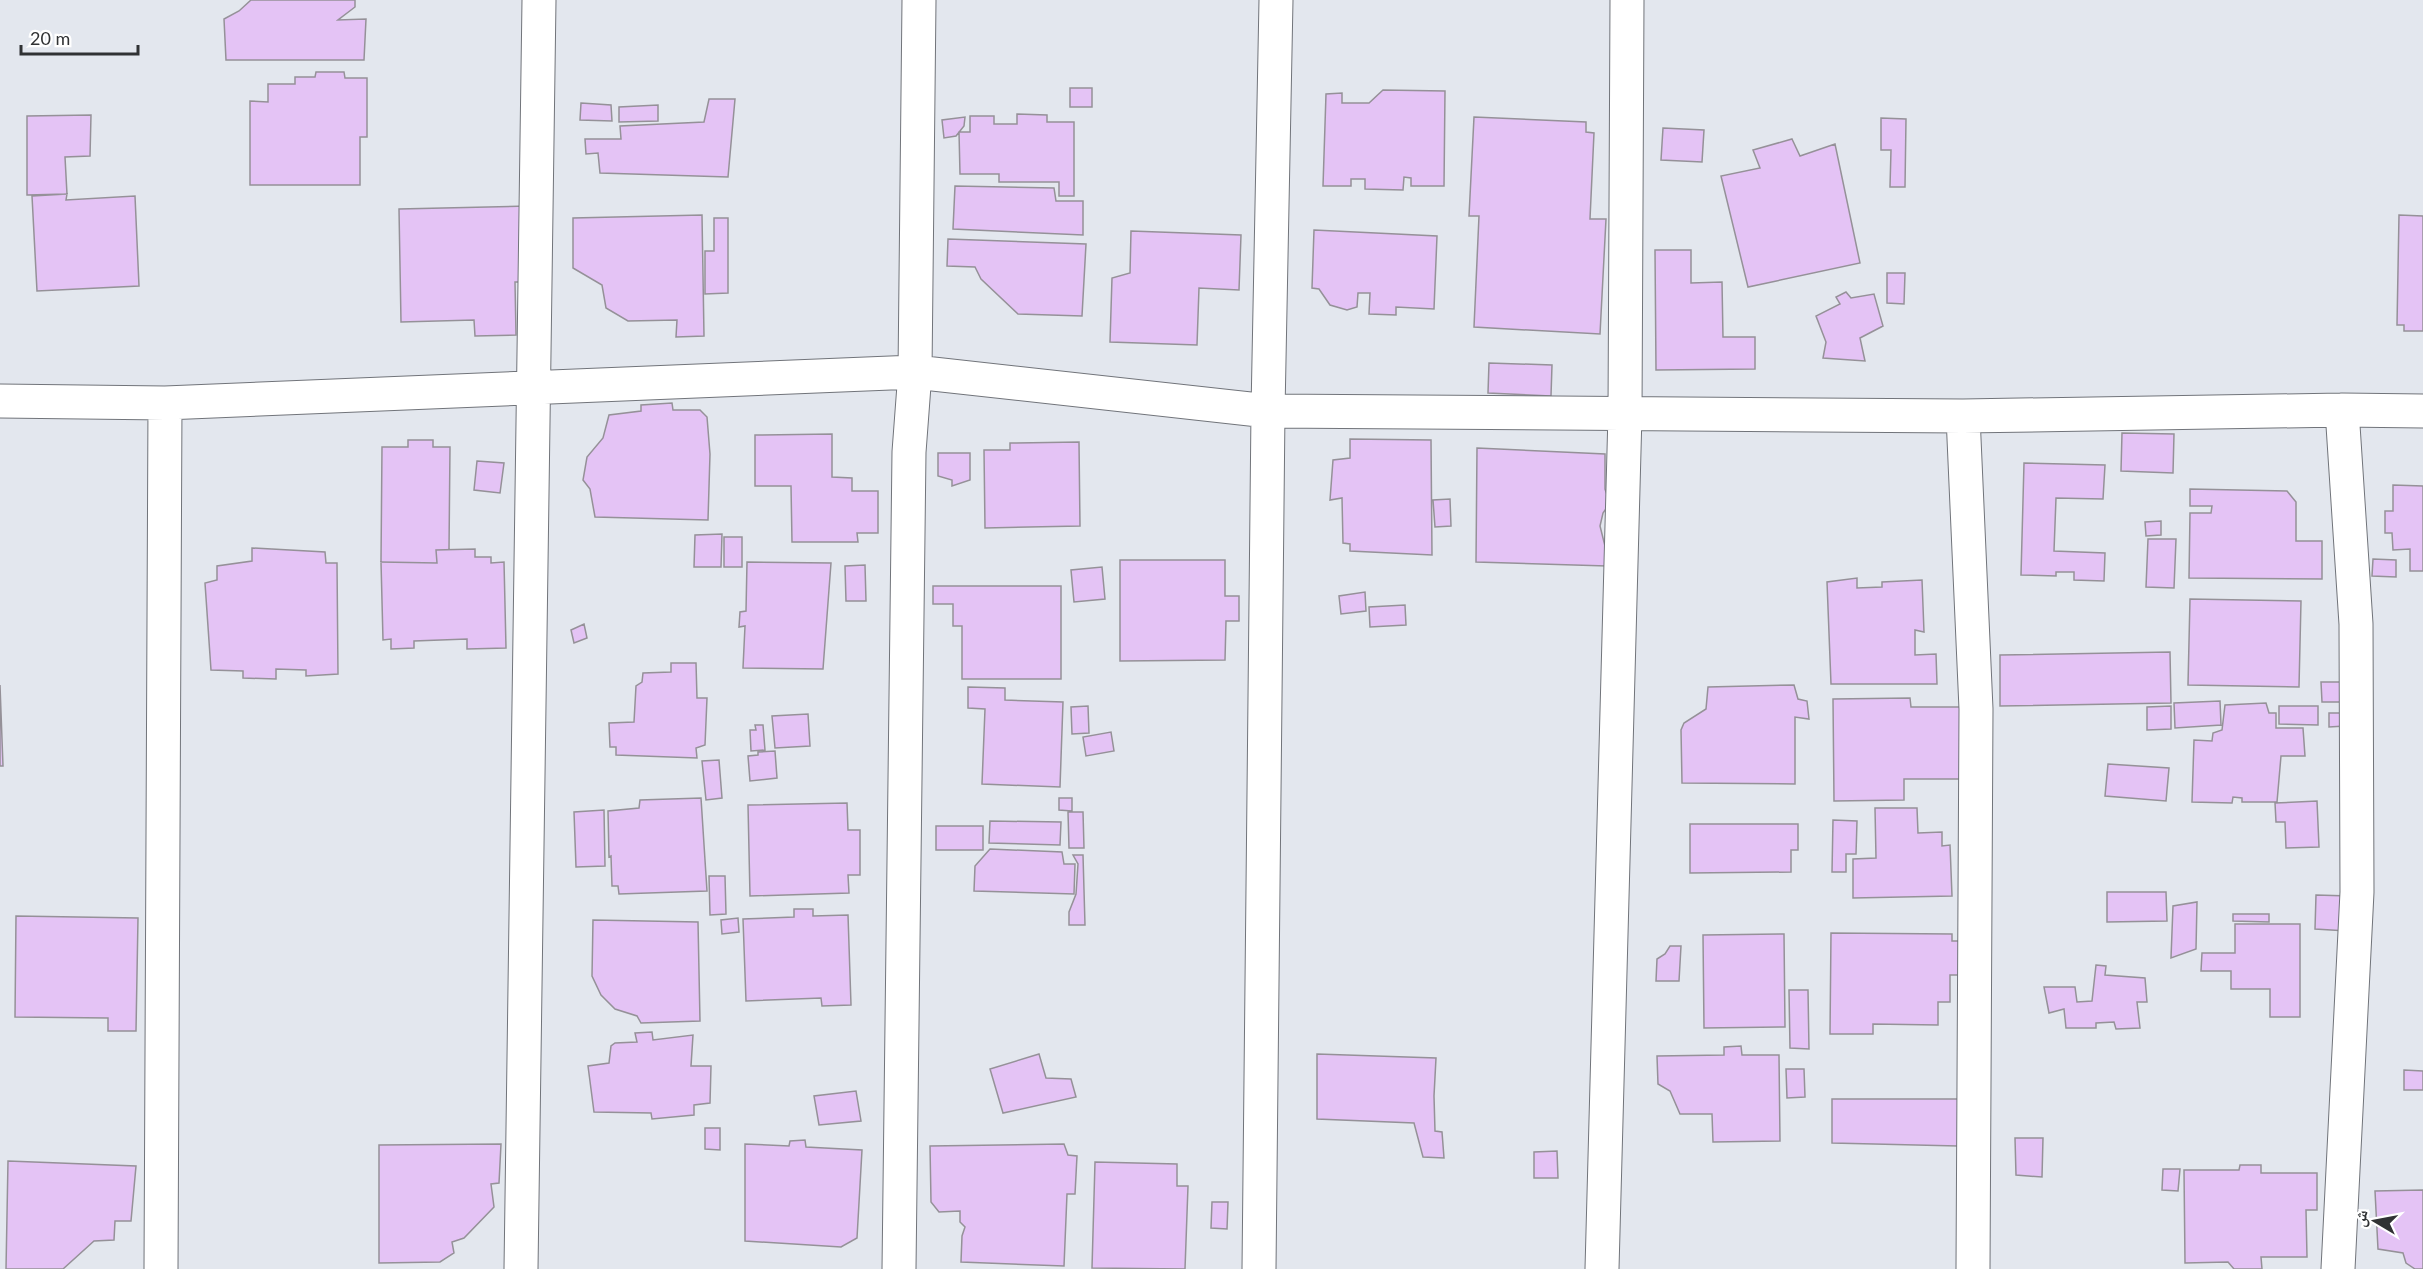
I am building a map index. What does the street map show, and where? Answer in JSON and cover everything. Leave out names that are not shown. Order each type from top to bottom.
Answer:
[{"type":"street","points":[[521,1269],[539,0]]},
{"type":"street","points":[[899,1269],[909,452],[915,372],[920,0]]},
{"type":"street","points":[[1259,1269],[1268,411],[1276,0]]},
{"type":"street","points":[[1602,1269],[1625,414],[1627,0]]},
{"type":"street","points":[[0,401],[165,403],[915,372],[1268,411],[1963,416],[2342,410],[2423,411]]},
{"type":"street","points":[[161,1269],[165,403]]},
{"type":"street","points":[[2338,1269],[2357,892],[2356,624],[2342,410]]},
{"type":"street","points":[[1963,416],[1976,709],[1973,1269]]},
{"type":"building","points":[[251,0],[355,0],[355,7],[338,20],[366,19],[364,60],[226,60],[224,19],[239,11]]},
{"type":"building","points":[[316,72],[344,72],[345,78],[367,78],[367,137],[360,137],[360,185],[250,185],[250,101],[268,102],[268,84],[295,84],[295,77],[315,77]]},
{"type":"building","points":[[1070,88],[1092,88],[1092,107],[1070,107]]},
{"type":"building","points":[[1383,90],[1445,91],[1444,186],[1411,186],[1411,178],[1404,177],[1403,190],[1365,189],[1365,179],[1351,179],[1351,186],[1323,186],[1326,94],[1342,93],[1342,103],[1369,103]]},
{"type":"building","points":[[709,99],[735,99],[728,177],[600,173],[598,153],[586,154],[585,139],[621,139],[620,126],[704,122]]},
{"type":"building","points":[[581,103],[611,105],[612,121],[580,120]]},
{"type":"building","points":[[658,105],[658,121],[619,122],[619,107]]},
{"type":"building","points":[[1017,114],[1047,115],[1047,122],[1074,122],[1074,196],[1059,196],[1059,182],[999,182],[999,174],[960,174],[959,132],[970,132],[970,116],[994,116],[994,124],[1017,124]]},
{"type":"building","points":[[91,115],[90,156],[65,157],[67,194],[27,195],[27,116]]},
{"type":"building","points":[[965,117],[964,126],[956,136],[944,138],[942,120]]},
{"type":"building","points":[[1474,117],[1586,122],[1586,132],[1594,133],[1590,219],[1606,219],[1600,334],[1474,327],[1479,216],[1469,216]]},
{"type":"building","points":[[1881,118],[1906,119],[1905,187],[1890,187],[1891,150],[1881,150]]},
{"type":"building","points":[[1663,128],[1704,130],[1702,162],[1661,160]]},
{"type":"building","points":[[1792,139],[1800,156],[1835,144],[1860,263],[1748,287],[1721,176],[1760,168],[1753,150]]},
{"type":"building","points":[[955,186],[1054,188],[1056,201],[1083,201],[1083,235],[953,229]]},
{"type":"building","points":[[67,194],[66,200],[135,196],[139,286],[37,291],[32,196]]},
{"type":"building","points":[[528,206],[529,282],[515,282],[516,335],[475,336],[474,320],[401,322],[399,209]]},
{"type":"building","points":[[702,215],[704,336],[676,337],[677,320],[628,321],[606,308],[602,285],[573,268],[573,218]]},
{"type":"building","points":[[2399,215],[2423,216],[2423,331],[2404,331],[2404,325],[2397,325]]},
{"type":"building","points":[[714,218],[728,218],[728,293],[705,294],[705,251],[714,251]]},
{"type":"building","points":[[1314,230],[1437,236],[1434,309],[1396,307],[1396,315],[1369,314],[1370,293],[1358,293],[1357,307],[1347,310],[1330,305],[1319,289],[1312,288]]},
{"type":"building","points":[[1131,231],[1241,235],[1239,290],[1199,288],[1197,345],[1110,342],[1112,278],[1130,273]]},
{"type":"building","points":[[948,239],[1086,244],[1082,316],[1018,314],[981,279],[975,267],[947,266]]},
{"type":"building","points":[[1655,250],[1691,250],[1691,283],[1722,282],[1723,337],[1755,337],[1755,369],[1656,370]]},
{"type":"building","points":[[1887,273],[1905,273],[1904,304],[1887,303]]},
{"type":"building","points":[[1846,292],[1851,298],[1874,294],[1883,326],[1860,338],[1865,361],[1823,358],[1826,342],[1816,316],[1840,304],[1836,297]]},
{"type":"building","points":[[1489,363],[1552,365],[1551,396],[1488,393]]},
{"type":"building","points":[[672,403],[673,410],[700,410],[707,417],[710,454],[708,520],[595,517],[590,489],[583,480],[587,457],[603,438],[609,415],[641,411],[641,405]]},
{"type":"building","points":[[2122,433],[2174,434],[2173,473],[2121,471]]},
{"type":"building","points":[[832,434],[832,477],[852,478],[852,491],[878,491],[878,533],[857,533],[858,542],[792,542],[791,486],[755,486],[755,435]]},
{"type":"building","points":[[1350,439],[1431,440],[1432,555],[1350,551],[1350,544],[1343,543],[1342,498],[1330,500],[1333,460],[1350,458]]},
{"type":"building","points":[[408,440],[433,440],[433,447],[450,447],[449,550],[436,550],[437,563],[381,562],[382,447],[408,447]]},
{"type":"building","points":[[1079,442],[1080,526],[985,528],[984,450],[1010,450],[1010,443]]},
{"type":"building","points":[[1477,448],[1605,454],[1605,489],[1610,503],[1603,513],[1600,526],[1607,554],[1607,566],[1476,562]]},
{"type":"building","points":[[938,453],[970,453],[970,480],[952,486],[952,480],[938,476]]},
{"type":"building","points":[[477,461],[504,463],[500,493],[474,490]]},
{"type":"building","points":[[2024,463],[2105,465],[2103,499],[2056,498],[2054,551],[2105,553],[2104,581],[2074,580],[2074,572],[2056,572],[2056,576],[2021,575]]},
{"type":"building","points":[[2393,485],[2423,486],[2423,571],[2410,571],[2410,549],[2393,550],[2392,533],[2385,533],[2385,511],[2393,511]]},
{"type":"building","points":[[2190,489],[2287,491],[2296,502],[2296,541],[2322,541],[2322,579],[2189,578],[2190,513],[2211,513],[2212,506],[2190,506]]},
{"type":"building","points":[[1450,499],[1451,526],[1435,527],[1433,500]]},
{"type":"building","points":[[2161,521],[2161,535],[2146,536],[2145,522]]},
{"type":"building","points":[[722,534],[721,567],[694,567],[695,535]]},
{"type":"building","points":[[724,537],[742,537],[742,567],[724,567]]},
{"type":"building","points":[[2148,539],[2176,539],[2174,588],[2146,587]]},
{"type":"building","points":[[252,548],[325,552],[326,563],[337,563],[338,674],[306,676],[306,670],[276,669],[276,679],[243,678],[243,671],[211,670],[205,583],[217,580],[217,566],[252,561]]},
{"type":"building","points":[[475,549],[475,557],[491,557],[491,563],[504,562],[506,648],[467,649],[467,639],[414,641],[414,648],[391,649],[391,639],[383,640],[381,562],[437,563],[436,550]]},
{"type":"building","points":[[2373,559],[2396,560],[2396,577],[2372,576]]},
{"type":"building","points":[[1120,560],[1225,560],[1225,596],[1239,596],[1239,621],[1226,621],[1225,660],[1120,661]]},
{"type":"building","points":[[747,562],[831,563],[823,669],[743,668],[745,626],[739,627],[740,612],[746,611]]},
{"type":"building","points":[[865,565],[866,601],[846,601],[845,566]]},
{"type":"building","points":[[1102,567],[1105,599],[1074,602],[1071,570]]},
{"type":"building","points":[[1857,578],[1857,588],[1882,587],[1882,582],[1922,580],[1924,632],[1915,630],[1915,655],[1936,654],[1937,684],[1831,684],[1827,582]]},
{"type":"building","points":[[933,586],[1061,586],[1061,679],[962,679],[962,626],[953,626],[953,604],[933,604]]},
{"type":"building","points":[[1365,592],[1366,611],[1341,614],[1339,596]]},
{"type":"building","points":[[2190,599],[2301,601],[2299,687],[2188,685]]},
{"type":"building","points":[[1405,605],[1406,625],[1370,627],[1369,607]]},
{"type":"building","points":[[584,624],[587,638],[574,643],[571,630]]},
{"type":"building","points":[[2170,652],[2171,703],[2000,706],[2000,655]]},
{"type":"building","points":[[671,663],[696,663],[697,698],[707,698],[705,745],[696,748],[697,758],[616,755],[616,747],[610,747],[609,723],[634,722],[636,686],[642,682],[643,673],[671,672]]},
{"type":"building","points":[[2321,682],[2350,682],[2350,702],[2322,702]]},
{"type":"building","points":[[0,685],[3,766],[0,766]]},
{"type":"building","points":[[1794,685],[1798,699],[1807,701],[1809,719],[1795,717],[1795,784],[1682,783],[1681,730],[1684,723],[1706,709],[1708,687]]},
{"type":"building","points":[[968,687],[1005,688],[1005,700],[1063,702],[1060,787],[982,784],[985,709],[968,708]]},
{"type":"building","points":[[1910,698],[1911,707],[1967,707],[1967,779],[1904,779],[1904,800],[1834,801],[1833,699]]},
{"type":"building","points":[[2220,701],[2221,725],[2175,728],[2174,703]]},
{"type":"building","points":[[2266,703],[2269,713],[2276,713],[2276,728],[2303,728],[2305,756],[2281,756],[2277,802],[2242,802],[2242,798],[2233,797],[2232,803],[2192,802],[2194,740],[2212,741],[2213,733],[2222,730],[2225,705]]},
{"type":"building","points":[[1088,706],[1089,733],[1072,734],[1071,707]]},
{"type":"building","points":[[2171,706],[2171,729],[2147,730],[2147,707]]},
{"type":"building","points":[[2279,706],[2318,706],[2318,725],[2279,724]]},
{"type":"building","points":[[2329,713],[2345,713],[2345,726],[2329,727]]},
{"type":"building","points":[[808,714],[810,746],[775,748],[772,716]]},
{"type":"building","points":[[755,725],[763,725],[765,750],[751,751],[750,730],[756,730]]},
{"type":"building","points":[[1111,732],[1114,751],[1086,756],[1083,737]]},
{"type":"building","points":[[775,751],[777,778],[750,781],[748,756],[758,755],[758,752]]},
{"type":"building","points":[[719,760],[722,798],[706,800],[702,761]]},
{"type":"building","points":[[2108,764],[2169,768],[2166,801],[2105,796]]},
{"type":"building","points":[[701,798],[707,891],[619,894],[618,886],[612,886],[608,811],[639,808],[640,800]]},
{"type":"building","points":[[1059,798],[1072,798],[1072,811],[1059,810]]},
{"type":"building","points":[[2317,801],[2319,847],[2286,848],[2285,822],[2276,822],[2275,803]]},
{"type":"building","points":[[847,803],[848,830],[860,830],[860,875],[848,875],[849,893],[750,896],[748,805]]},
{"type":"building","points":[[1875,808],[1917,808],[1918,833],[1942,832],[1942,846],[1950,845],[1952,896],[1853,898],[1853,859],[1876,858]]},
{"type":"building","points":[[604,810],[605,866],[576,867],[574,812]]},
{"type":"building","points":[[1068,812],[1083,812],[1084,848],[1069,848]]},
{"type":"building","points":[[1833,820],[1857,821],[1856,854],[1846,854],[1846,872],[1832,872]]},
{"type":"building","points":[[990,821],[1061,822],[1060,845],[989,843]]},
{"type":"building","points":[[1690,824],[1798,824],[1798,850],[1791,850],[1791,872],[1690,873]]},
{"type":"building","points":[[936,826],[983,826],[983,850],[936,850]]},
{"type":"building","points":[[990,849],[1062,852],[1064,864],[1075,864],[1074,894],[974,891],[975,866]]},
{"type":"building","points":[[1073,855],[1083,855],[1085,925],[1069,925],[1069,912],[1076,894],[1078,864]]},
{"type":"building","points":[[709,876],[725,876],[726,914],[710,915]]},
{"type":"building","points":[[2107,892],[2166,892],[2167,921],[2107,922]]},
{"type":"building","points":[[2316,895],[2349,896],[2347,931],[2315,929]]},
{"type":"building","points":[[2197,902],[2196,949],[2171,958],[2173,906]]},
{"type":"building","points":[[794,909],[813,909],[813,916],[848,915],[851,1005],[822,1006],[821,998],[746,1001],[743,919],[794,917]]},
{"type":"building","points":[[2233,914],[2269,914],[2269,922],[2233,921]]},
{"type":"building","points":[[16,916],[138,918],[136,1031],[108,1031],[108,1018],[15,1017]]},
{"type":"building","points":[[738,918],[739,932],[722,934],[721,920]]},
{"type":"building","points":[[593,920],[698,922],[700,1021],[641,1023],[637,1016],[615,1009],[601,995],[592,976]]},
{"type":"building","points":[[2235,924],[2300,924],[2300,1017],[2270,1017],[2270,989],[2231,989],[2231,971],[2201,971],[2202,953],[2235,953]]},
{"type":"building","points":[[1831,933],[1952,934],[1952,941],[1961,941],[1961,975],[1950,975],[1950,1002],[1938,1002],[1938,1025],[1873,1024],[1873,1034],[1830,1034]]},
{"type":"building","points":[[1784,934],[1785,1027],[1704,1028],[1703,935]]},
{"type":"building","points":[[1670,946],[1681,946],[1679,981],[1656,981],[1657,959],[1665,954]]},
{"type":"building","points":[[2096,965],[2106,966],[2105,975],[2145,978],[2147,1002],[2137,1002],[2140,1028],[2116,1029],[2114,1022],[2096,1023],[2096,1028],[2066,1028],[2064,1009],[2049,1013],[2044,987],[2075,987],[2077,1002],[2092,1001]]},
{"type":"building","points":[[1789,990],[1808,990],[1809,1049],[1790,1048]]},
{"type":"building","points":[[652,1032],[653,1040],[693,1035],[691,1066],[711,1066],[710,1103],[694,1105],[694,1115],[652,1119],[651,1113],[594,1112],[588,1066],[609,1063],[611,1046],[615,1043],[637,1042],[635,1033]]},
{"type":"building","points":[[1741,1046],[1742,1055],[1779,1055],[1780,1141],[1713,1142],[1712,1114],[1680,1114],[1670,1091],[1658,1084],[1657,1056],[1724,1055],[1724,1047]]},
{"type":"building","points":[[1039,1054],[1046,1078],[1071,1079],[1076,1097],[1003,1113],[990,1069]]},
{"type":"building","points":[[1317,1054],[1436,1058],[1435,1131],[1442,1132],[1444,1158],[1423,1157],[1414,1123],[1317,1119]]},
{"type":"building","points":[[1786,1069],[1804,1069],[1805,1097],[1787,1098]]},
{"type":"building","points":[[2404,1070],[2423,1071],[2423,1090],[2404,1090]]},
{"type":"building","points":[[856,1091],[861,1121],[819,1125],[814,1096]]},
{"type":"building","points":[[1832,1099],[1961,1099],[1958,1146],[1832,1143]]},
{"type":"building","points":[[705,1128],[720,1128],[720,1150],[705,1149]]},
{"type":"building","points":[[2015,1138],[2043,1138],[2042,1177],[2016,1175]]},
{"type":"building","points":[[805,1140],[806,1147],[862,1150],[857,1238],[841,1247],[745,1241],[745,1144],[789,1146],[790,1141]]},
{"type":"building","points":[[501,1144],[499,1183],[491,1184],[494,1207],[464,1238],[452,1242],[454,1253],[440,1262],[379,1263],[379,1145]]},
{"type":"building","points":[[1064,1144],[1068,1155],[1077,1156],[1075,1194],[1067,1194],[1064,1266],[961,1262],[962,1236],[965,1227],[960,1222],[960,1211],[939,1212],[931,1202],[930,1146]]},
{"type":"building","points":[[1557,1151],[1558,1178],[1534,1178],[1534,1152]]},
{"type":"building","points":[[8,1161],[136,1166],[131,1221],[115,1221],[114,1240],[94,1241],[63,1269],[6,1269]]},
{"type":"building","points":[[1095,1162],[1177,1164],[1177,1186],[1188,1186],[1185,1269],[1092,1268]]},
{"type":"building","points":[[2240,1165],[2261,1165],[2261,1173],[2317,1173],[2317,1210],[2306,1210],[2307,1257],[2261,1257],[2262,1269],[2234,1269],[2228,1262],[2185,1263],[2184,1170],[2239,1170]]},
{"type":"building","points":[[2163,1169],[2180,1169],[2178,1191],[2162,1190]]},
{"type":"building","points":[[2423,1190],[2423,1269],[2415,1269],[2406,1263],[2403,1253],[2378,1249],[2375,1191]]},
{"type":"building","points":[[1212,1202],[1228,1202],[1227,1229],[1211,1228]]}]
